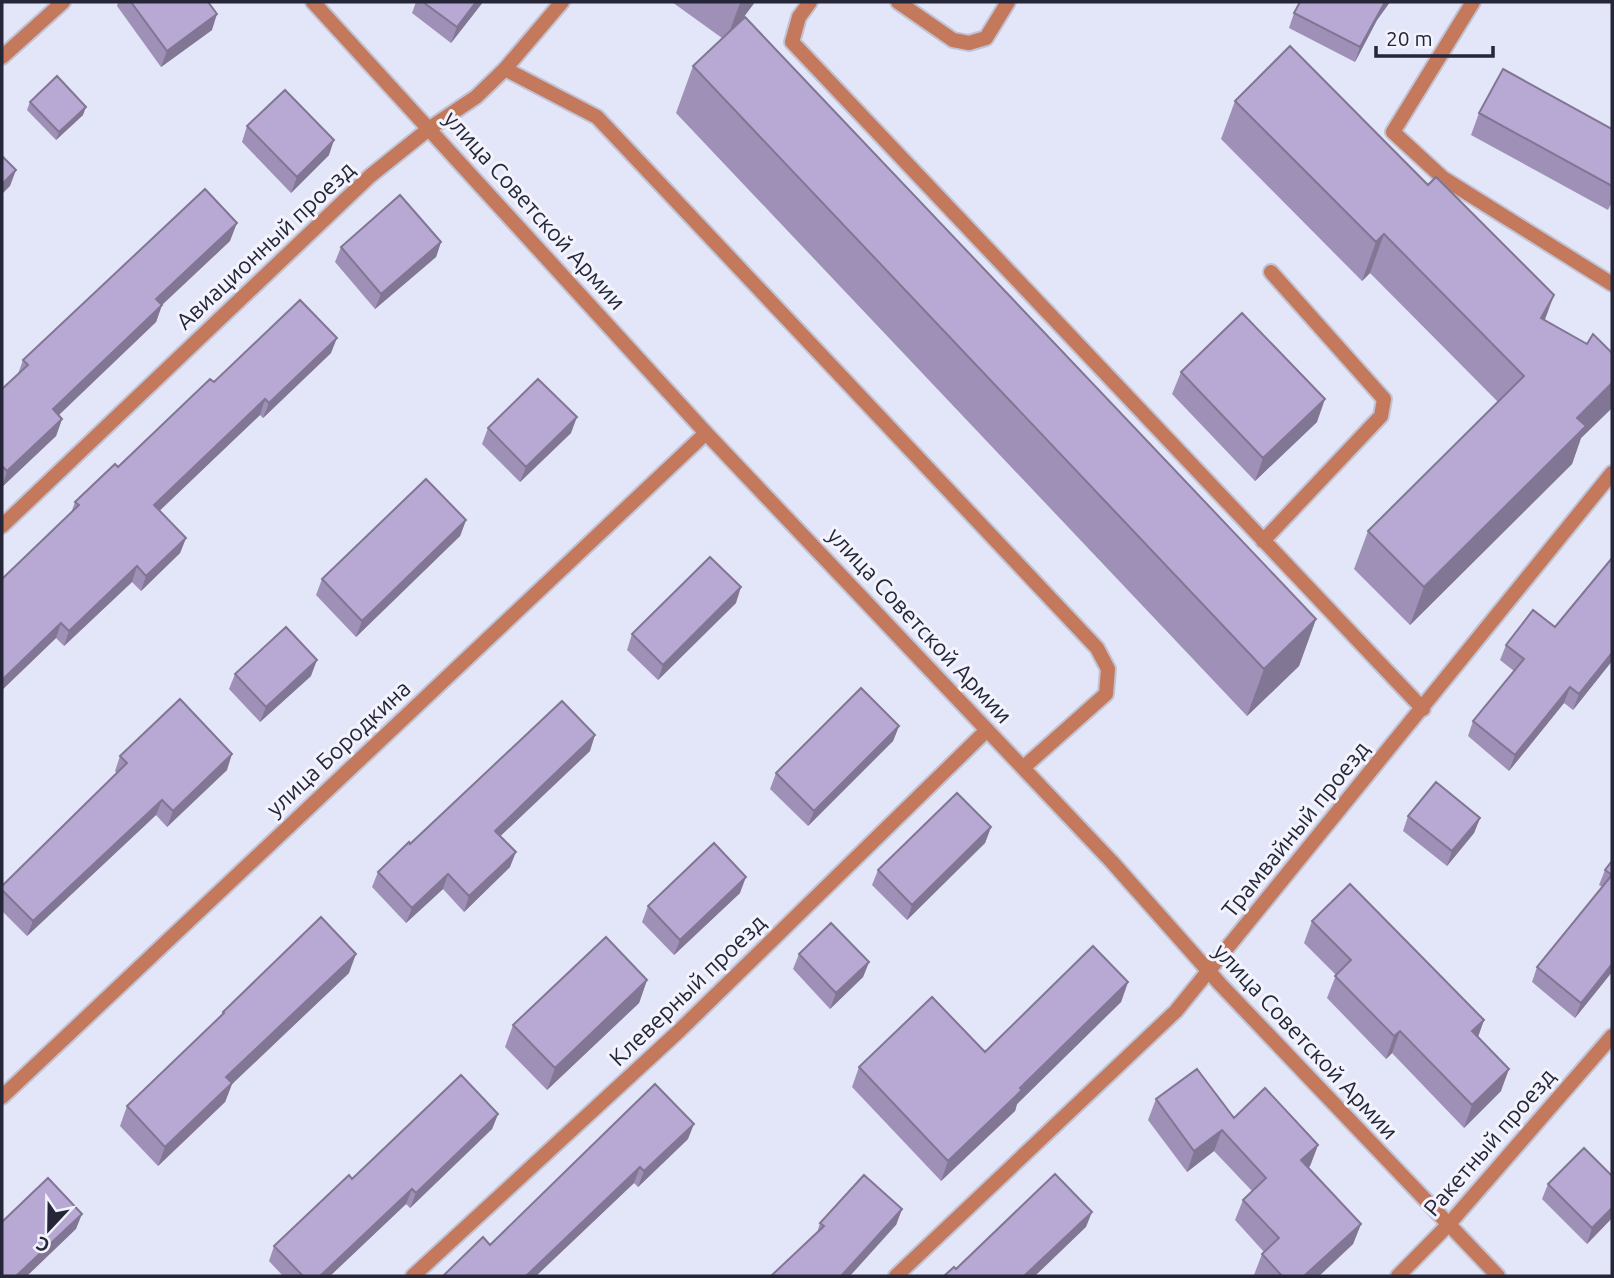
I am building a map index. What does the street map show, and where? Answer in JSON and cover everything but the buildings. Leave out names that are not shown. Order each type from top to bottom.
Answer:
[{"type":"street","points":[[2,57],[63,2]]},
{"type":"street","name":"улица Советской Армии","points":[[313,2],[706,433],[1024,767],[1208,971],[1498,1276]]},
{"type":"street","name":"Авиационный проезд","points":[[2,526],[370,176],[430,128],[476,97],[505,69],[562,2]]},
{"type":"street","points":[[810,2],[799,17],[792,42],[1423,709]]},
{"type":"street","points":[[898,2],[953,40],[969,43],[986,38],[1008,2]]},
{"type":"street","points":[[1473,2],[1393,132],[1443,178],[1612,284]]},
{"type":"street","points":[[505,69],[597,117],[1097,648],[1108,669],[1106,694],[1024,767]]},
{"type":"street","points":[[1263,541],[1381,416],[1384,400],[1270,272]]},
{"type":"street","name":"улица Бородкина","points":[[2,1097],[706,433]]},
{"type":"street","name":"Трамвайный проезд","points":[[896,1276],[1176,1011],[1612,473]]},
{"type":"street","name":"Клеверный проезд","points":[[413,1276],[679,1031],[987,730]]},
{"type":"street","name":"Ракетный проезд","points":[[1398,1276],[1449,1224],[1612,1036]]}]
